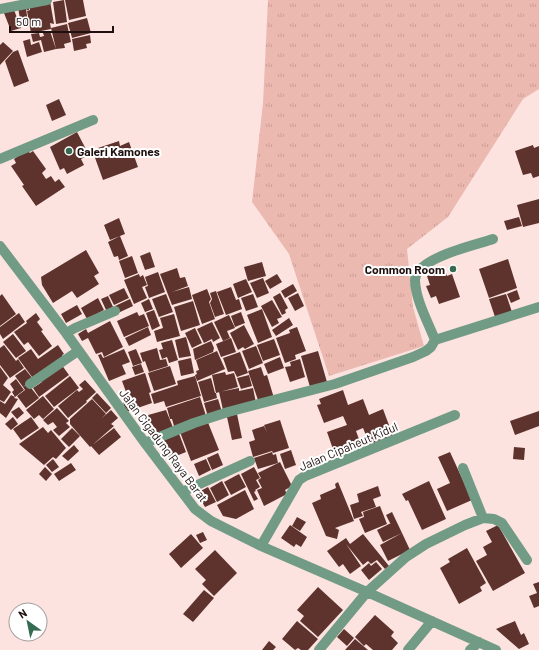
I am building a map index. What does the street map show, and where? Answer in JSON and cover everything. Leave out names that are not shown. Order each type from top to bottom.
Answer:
[{"type":"street","points":[[0,9],[48,0]]},
{"type":"street","points":[[0,159],[93,120]]},
{"type":"street","points":[[436,340],[418,296],[415,280],[418,271],[428,263],[450,253],[493,239]]},
{"type":"street","name":"Jalan Cigadung Raya Barat","points":[[0,246],[66,333],[195,510],[211,521],[261,546],[496,650]]},
{"type":"street","points":[[145,443],[194,423],[228,412],[334,384],[413,357],[431,347],[436,340],[539,307]]},
{"type":"street","points":[[66,333],[115,311]]},
{"type":"street","points":[[30,384],[78,351]]},
{"type":"street","name":"Jalan Cipaheut Kidul","points":[[261,546],[299,480],[305,476],[455,415]]},
{"type":"street","points":[[182,492],[250,461]]},
{"type":"street","points":[[463,468],[483,518]]},
{"type":"street","points":[[319,650],[367,592],[406,557],[414,551],[460,527],[483,518],[494,518],[502,523],[527,560]]},
{"type":"street","points":[[408,650],[432,621]]},
{"type":"street","points":[[470,650],[479,642]]},
{"type":"green space","points":[[268,0],[539,0],[539,89],[523,99],[448,217],[407,249],[413,307],[424,346],[329,376],[289,254],[252,202],[263,103]]},
{"type":"building","points":[[64,0],[67,22],[56,24],[53,2]]},
{"type":"building","points":[[65,0],[83,0],[86,16],[69,20]]},
{"type":"building","points":[[50,1],[54,24],[50,23],[51,29],[31,33],[27,11],[30,10],[29,5]]},
{"type":"building","points":[[29,5],[29,10],[26,8],[28,24],[21,25],[18,7]]},
{"type":"building","points":[[14,10],[21,28],[11,31],[4,13]]},
{"type":"building","points":[[87,18],[91,33],[72,38],[68,23]]},
{"type":"building","points":[[67,24],[71,42],[64,44],[65,48],[56,49],[51,28]]},
{"type":"building","points":[[50,31],[56,49],[44,52],[41,40],[33,42],[31,34],[39,33],[40,37],[44,36],[43,33]]},
{"type":"building","points":[[90,35],[91,43],[86,44],[87,48],[74,51],[72,39]]},
{"type":"building","points":[[30,39],[31,45],[39,42],[42,52],[27,57],[23,41]]},
{"type":"building","points":[[3,42],[13,51],[0,65],[0,45]]},
{"type":"building","points":[[18,50],[29,81],[14,87],[5,61],[13,52]]},
{"type":"building","points":[[59,99],[66,115],[52,121],[46,105]]},
{"type":"building","name":"Galeri Kamones","points":[[77,132],[89,155],[81,159],[84,165],[67,174],[64,168],[60,170],[50,147]]},
{"type":"building","points":[[119,141],[120,146],[129,142],[138,167],[103,180],[94,155],[100,153],[98,148]]},
{"type":"building","points":[[533,145],[534,148],[539,146],[539,176],[533,178],[531,173],[523,175],[515,151]]},
{"type":"building","points":[[27,150],[30,153],[33,151],[46,169],[42,173],[46,179],[51,176],[55,182],[59,179],[65,187],[36,206],[22,186],[24,185],[11,166],[16,163],[14,159]]},
{"type":"building","points":[[539,199],[539,223],[523,227],[517,205]]},
{"type":"building","points":[[519,217],[522,226],[507,230],[504,221]]},
{"type":"building","points":[[119,218],[125,234],[110,240],[104,225]]},
{"type":"building","points":[[120,236],[128,256],[119,260],[118,256],[114,257],[108,242]]},
{"type":"building","points":[[86,250],[99,273],[94,276],[99,284],[77,298],[72,291],[53,303],[42,285],[41,277]]},
{"type":"building","points":[[150,252],[155,267],[145,270],[140,256]]},
{"type":"building","points":[[132,256],[138,273],[125,278],[119,261]]},
{"type":"building","points":[[508,259],[517,288],[489,298],[479,269]]},
{"type":"building","points":[[262,262],[266,276],[248,281],[244,267]]},
{"type":"building","points":[[177,268],[180,278],[185,277],[188,286],[172,292],[189,287],[192,299],[172,305],[160,274]]},
{"type":"building","points":[[445,270],[447,276],[452,274],[460,297],[439,304],[436,296],[431,298],[426,286],[430,285],[427,276]]},
{"type":"building","points":[[158,272],[165,292],[149,298],[145,287],[148,286],[145,277]]},
{"type":"building","points":[[139,274],[140,277],[143,275],[147,285],[142,287],[147,298],[134,304],[124,280]]},
{"type":"building","points":[[277,274],[282,282],[270,289],[265,281]]},
{"type":"building","points":[[263,278],[269,293],[257,298],[250,283]]},
{"type":"building","points":[[246,279],[252,292],[238,298],[233,284]]},
{"type":"building","points":[[293,284],[297,291],[285,298],[281,291]]},
{"type":"building","points":[[231,287],[236,300],[239,299],[242,309],[226,315],[217,292]]},
{"type":"building","points":[[124,288],[129,298],[114,305],[109,295]]},
{"type":"building","points":[[207,289],[211,299],[209,302],[215,319],[202,324],[192,295]]},
{"type":"building","points":[[517,290],[520,299],[511,303],[507,294]]},
{"type":"building","points":[[216,291],[224,314],[215,317],[210,303],[212,299],[210,293]]},
{"type":"building","points":[[280,293],[288,308],[285,310],[286,313],[282,315],[273,297]]},
{"type":"building","points":[[298,293],[304,306],[295,311],[288,298]]},
{"type":"building","points":[[2,294],[16,314],[0,326],[0,296]]},
{"type":"building","points":[[166,294],[173,312],[159,317],[152,299]]},
{"type":"building","points":[[253,294],[258,307],[246,311],[241,298]]},
{"type":"building","points":[[506,294],[512,312],[495,317],[489,299]]},
{"type":"building","points":[[108,296],[114,309],[107,312],[101,299]]},
{"type":"building","points":[[98,298],[104,310],[87,319],[81,308]]},
{"type":"building","points":[[130,299],[133,306],[118,313],[115,306]]},
{"type":"building","points":[[149,299],[153,309],[145,312],[141,303]]},
{"type":"building","points":[[272,300],[282,317],[277,319],[279,323],[272,327],[261,306]]},
{"type":"building","points":[[193,301],[200,325],[181,331],[174,307]]},
{"type":"building","points":[[77,305],[82,314],[66,323],[61,314]]},
{"type":"building","points":[[262,309],[272,337],[258,343],[247,315]]},
{"type":"building","points":[[154,310],[160,326],[152,330],[146,313]]},
{"type":"building","points":[[137,312],[139,316],[144,314],[149,326],[124,337],[117,321]]},
{"type":"building","points":[[241,312],[245,323],[235,327],[231,316]]},
{"type":"building","points":[[19,313],[25,322],[3,339],[0,334],[0,327]]},
{"type":"building","points":[[36,313],[40,319],[37,322],[43,330],[41,331],[52,346],[39,356],[28,342],[24,345],[14,332],[27,323],[26,321]]},
{"type":"building","points":[[174,314],[180,336],[157,342],[154,331],[163,328],[160,318]]},
{"type":"building","points":[[229,315],[235,328],[227,331],[230,338],[223,341],[214,322]]},
{"type":"building","points":[[289,318],[293,325],[276,336],[272,330]]},
{"type":"building","points":[[110,321],[123,347],[104,357],[102,352],[96,354],[88,338],[82,341],[78,334],[86,329],[88,333]]},
{"type":"building","points":[[212,322],[220,338],[213,342],[212,339],[204,343],[197,329]]},
{"type":"building","points":[[244,325],[254,344],[245,349],[243,347],[238,350],[230,333]]},
{"type":"building","points":[[148,327],[151,335],[129,346],[125,338]]},
{"type":"building","points":[[297,327],[306,351],[295,355],[296,359],[285,363],[276,338],[290,333],[289,330]]},
{"type":"building","points":[[195,328],[202,343],[192,348],[185,333]]},
{"type":"building","points":[[13,334],[26,351],[16,358],[3,342]]},
{"type":"building","points":[[186,337],[191,356],[179,358],[175,340]]},
{"type":"building","points":[[231,338],[236,352],[221,357],[216,344]]},
{"type":"building","points":[[274,339],[280,355],[263,361],[257,345]]},
{"type":"building","points":[[172,340],[178,360],[169,363],[167,357],[162,359],[159,350],[163,349],[161,343]]},
{"type":"building","points":[[211,341],[214,348],[213,352],[195,360],[193,349]]},
{"type":"building","points":[[4,345],[16,361],[18,359],[24,368],[10,378],[0,365],[0,348]]},
{"type":"building","points":[[58,345],[64,354],[62,355],[65,359],[35,381],[18,358],[31,349],[38,359]]},
{"type":"building","points":[[256,346],[263,363],[249,369],[242,351]]},
{"type":"building","points":[[157,348],[160,360],[166,359],[168,366],[149,372],[140,353]]},
{"type":"building","points":[[124,349],[130,362],[122,365],[126,374],[109,381],[98,355],[101,354],[103,358]]},
{"type":"building","points":[[136,349],[142,363],[133,366],[128,352]]},
{"type":"building","points":[[217,351],[225,369],[197,381],[195,375],[197,374],[196,371],[199,370],[196,360]]},
{"type":"building","points":[[318,351],[327,382],[310,387],[301,356]]},
{"type":"building","points":[[240,352],[248,373],[237,377],[234,371],[228,372],[223,358]]},
{"type":"building","points":[[280,357],[284,368],[268,374],[264,364]]},
{"type":"building","points":[[191,358],[194,373],[181,376],[178,361]]},
{"type":"building","points":[[300,359],[305,377],[290,382],[285,367],[291,366],[290,362]]},
{"type":"building","points":[[61,364],[69,375],[39,397],[33,388],[42,382],[40,378]]},
{"type":"building","points":[[141,364],[144,372],[135,375],[132,367]]},
{"type":"building","points":[[170,366],[176,384],[154,391],[148,373]]},
{"type":"building","points":[[0,367],[8,378],[3,385],[11,392],[4,402],[0,400]]},
{"type":"building","points":[[261,367],[264,376],[267,375],[274,398],[259,403],[248,371]]},
{"type":"building","points":[[25,369],[33,379],[23,387],[15,376]]},
{"type":"building","points":[[225,372],[226,375],[234,373],[238,387],[216,393],[212,375]]},
{"type":"building","points":[[145,373],[151,392],[149,393],[152,403],[126,412],[123,402],[129,400],[122,381]]},
{"type":"building","points":[[249,375],[252,386],[241,389],[237,378]]},
{"type":"building","points":[[70,376],[79,388],[54,407],[45,396]]},
{"type":"building","points":[[195,376],[201,396],[166,407],[164,401],[154,404],[151,394],[178,385],[177,381]]},
{"type":"building","points":[[211,378],[217,398],[204,402],[198,382]]},
{"type":"building","points":[[16,379],[24,390],[15,397],[12,392],[14,390],[10,384]]},
{"type":"building","points":[[85,380],[96,392],[86,401],[87,402],[68,418],[58,406],[77,390],[79,392],[83,389],[79,385]]},
{"type":"building","points":[[28,384],[39,398],[26,408],[17,396],[25,390],[23,387]]},
{"type":"building","points":[[239,388],[239,391],[253,388],[256,403],[223,410],[219,392]]},
{"type":"building","points":[[343,390],[348,405],[363,399],[369,415],[383,409],[393,436],[370,445],[363,428],[356,431],[360,442],[334,452],[327,432],[347,425],[343,416],[324,423],[317,405],[321,404],[319,399]]},
{"type":"building","points":[[97,393],[111,408],[106,413],[92,398]]},
{"type":"building","points":[[11,395],[18,399],[6,418],[0,413],[0,401],[5,404]]},
{"type":"building","points":[[43,396],[54,409],[43,419],[39,415],[34,419],[26,410]]},
{"type":"building","points":[[200,397],[207,419],[174,426],[167,408]]},
{"type":"building","points":[[92,399],[106,414],[101,419],[111,410],[118,418],[111,424],[114,426],[90,447],[70,424],[70,419]]},
{"type":"building","points":[[218,399],[222,412],[208,417],[204,403]]},
{"type":"building","points":[[19,407],[24,413],[17,419],[11,412]]},
{"type":"building","points":[[57,408],[69,421],[66,423],[70,427],[59,436],[53,430],[57,427],[53,422],[48,425],[43,420]]},
{"type":"building","points":[[166,410],[174,430],[151,437],[149,431],[146,432],[141,417]]},
{"type":"building","points":[[539,411],[539,426],[515,435],[510,421]]},
{"type":"building","points":[[237,414],[242,438],[232,440],[227,417]]},
{"type":"building","points":[[13,417],[18,424],[11,430],[5,424]]},
{"type":"building","points":[[31,417],[39,428],[21,440],[13,429]]},
{"type":"building","points":[[207,420],[219,450],[191,461],[180,432]]},
{"type":"building","points":[[280,420],[289,448],[273,453],[272,451],[253,457],[249,442],[255,440],[252,430],[264,426],[267,432],[264,425]]},
{"type":"building","points":[[43,427],[48,433],[51,430],[66,448],[56,459],[53,457],[44,465],[19,444]]},
{"type":"building","points":[[72,428],[80,436],[69,447],[61,439]]},
{"type":"building","points":[[114,428],[121,437],[99,455],[91,446]]},
{"type":"building","points":[[178,431],[186,452],[169,459],[161,438]]},
{"type":"building","points":[[74,445],[79,451],[68,461],[62,456]]},
{"type":"building","points":[[514,447],[525,448],[524,460],[513,459]]},
{"type":"building","points":[[291,450],[296,465],[285,469],[280,454]]},
{"type":"building","points":[[272,452],[273,455],[276,454],[278,463],[258,469],[254,458]]},
{"type":"building","points":[[450,452],[472,500],[447,511],[437,489],[450,483],[438,457]]},
{"type":"building","points":[[218,453],[223,465],[212,470],[207,458]]},
{"type":"building","points":[[53,459],[59,467],[52,472],[46,465]]},
{"type":"building","points":[[206,459],[211,470],[199,476],[194,464]]},
{"type":"building","points":[[280,462],[292,486],[285,490],[287,494],[264,506],[257,490],[262,488],[258,480],[261,478],[258,473]]},
{"type":"building","points":[[71,463],[76,470],[59,481],[54,474]]},
{"type":"building","points":[[45,467],[52,474],[46,481],[39,474]]},
{"type":"building","points":[[254,467],[260,478],[256,480],[260,487],[254,492],[258,499],[254,501],[241,474]]},
{"type":"building","points":[[239,474],[246,487],[231,495],[224,482]]},
{"type":"building","points":[[222,481],[229,495],[217,502],[210,488]]},
{"type":"building","points":[[429,481],[446,519],[422,530],[408,500],[406,501],[402,494]]},
{"type":"building","points":[[338,482],[354,521],[335,528],[339,530],[337,539],[326,536],[312,503],[321,499],[320,495],[336,488],[335,484]]},
{"type":"building","points":[[378,486],[381,496],[373,499],[376,507],[361,512],[363,516],[354,519],[350,505],[359,502],[357,494]]},
{"type":"building","points":[[208,487],[216,502],[205,507],[197,493]]},
{"type":"building","points":[[245,490],[254,509],[236,519],[223,516],[217,505]]},
{"type":"building","points":[[380,506],[387,524],[365,533],[359,519],[364,517],[363,512]]},
{"type":"building","points":[[392,512],[402,533],[383,542],[377,530],[391,523],[386,515]]},
{"type":"building","points":[[297,517],[306,522],[300,531],[292,526]]},
{"type":"building","points":[[290,525],[307,537],[301,547],[296,544],[294,547],[281,538]]},
{"type":"building","points":[[498,525],[525,573],[493,591],[476,561],[487,555],[483,547],[492,542],[486,531]]},
{"type":"building","points":[[203,532],[207,540],[200,543],[196,535]]},
{"type":"building","points":[[402,533],[410,550],[388,561],[380,545]]},
{"type":"building","points":[[191,534],[203,548],[181,568],[169,554]]},
{"type":"building","points":[[363,534],[389,566],[385,569],[377,560],[371,564],[368,561],[363,565],[346,544],[361,566],[350,574],[343,564],[339,567],[327,551],[346,538],[350,544]]},
{"type":"building","points":[[467,548],[486,583],[480,587],[482,591],[459,604],[440,568],[450,562],[448,559]]},
{"type":"building","points":[[215,550],[237,573],[214,596],[202,584],[206,580],[195,569]]},
{"type":"building","points":[[376,562],[382,569],[369,580],[361,570],[369,563],[371,566]]},
{"type":"building","points":[[539,582],[539,606],[534,608],[529,596],[537,593],[533,584]]},
{"type":"building","points":[[318,587],[343,610],[318,637],[300,621],[304,616],[297,610]]},
{"type":"building","points":[[204,590],[214,598],[193,622],[183,614]]},
{"type":"building","points":[[375,615],[394,632],[391,636],[398,643],[392,650],[373,650],[366,644],[364,646],[355,637]]},
{"type":"building","points":[[297,621],[318,639],[308,650],[301,650],[298,648],[295,650],[282,639]]},
{"type":"building","points":[[515,621],[521,635],[524,633],[529,644],[519,649],[496,629]]},
{"type":"building","points":[[344,629],[354,638],[347,646],[337,637]]},
{"type":"building","points":[[355,639],[368,650],[345,650]]},
{"type":"building","points":[[269,641],[276,647],[273,650],[262,650]]},
{"type":"place","name":"Galeri Kamones","points":[[69,151]]},
{"type":"place","name":"Common Room","points":[[453,269]]}]
